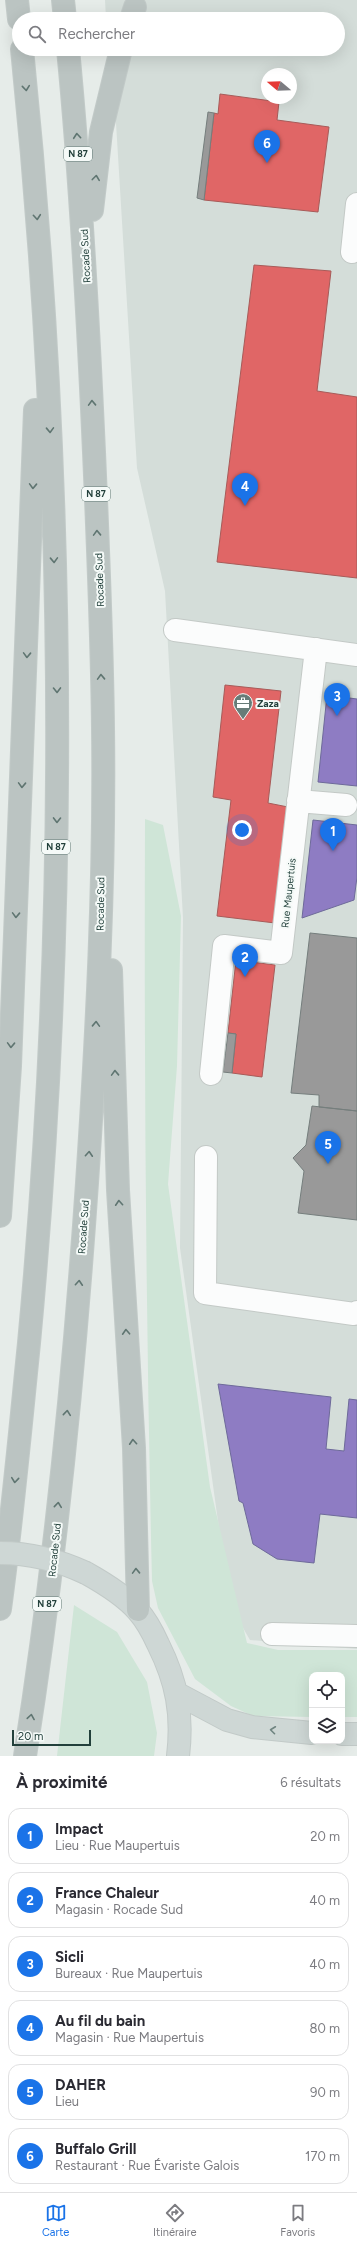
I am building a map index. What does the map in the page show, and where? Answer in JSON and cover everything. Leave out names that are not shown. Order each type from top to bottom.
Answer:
[{"type":"highway","points":[[17,0],[18,12]]},
{"type":"highway","points":[[63,0],[64,12]]},
{"type":"highway","name":"N 87","points":[[0,1609],[20,1442],[39,1232],[53,1008],[57,802],[56,610],[48,400],[40,251],[23,56]]},
{"type":"highway","name":"Rocade Sud","points":[[25,1756],[50,1580],[76,1332],[95,1058],[100,902],[103,730],[86,259],[69,56]]},
{"type":"highway","points":[[86,259],[102,132],[119,56]]},
{"type":"highway","points":[[0,1216],[10,1066],[34,456],[40,251]]},
{"type":"highway","points":[[103,730],[118,1190],[134,1448],[138,1610]]},
{"type":"main road","points":[[0,1553],[23,1553],[66,1563],[107,1585],[138,1610],[161,1650],[178,1694],[180,1739],[178,1756]]},
{"type":"main road","points":[[178,1694],[227,1720],[252,1727],[309,1733]]},
{"type":"main road","points":[[345,1734],[357,1734]]},
{"type":"street","points":[[352,252],[357,204]]},
{"type":"street","points":[[175,630],[357,655]]},
{"type":"street","name":"Rue Maupertuis","points":[[211,1074],[224,946],[281,953],[316,649]]},
{"type":"street","points":[[298,801],[346,805]]},
{"type":"street","points":[[206,1157],[205,1293],[354,1314],[357,1312]]},
{"type":"street","points":[[272,1634],[357,1636]]},
{"type":"shaded area","points":[[105,0],[357,0],[357,1649],[250,1640],[239,1621],[222,1550],[180,1248],[183,918],[165,591],[137,468],[116,123],[110,56],[345,56],[345,12],[106,12]]},
{"type":"green space","points":[[145,819],[163,825],[181,916],[177,1066],[168,1184],[210,1487],[247,1643],[278,1650],[357,1650],[357,1717],[345,1717],[345,1672],[309,1672],[309,1717],[253,1716],[231,1706],[195,1679],[158,1608],[152,1581],[148,1390]]},
{"type":"green space","points":[[74,1605],[117,1632],[147,1682],[157,1733],[154,1756],[57,1756]]},
{"type":"building: Commerces","points":[[220,94],[261,100],[261,104],[279,104],[277,120],[329,127],[318,212],[204,200],[214,113],[218,114]]},
{"type":"building: Commerces","points":[[254,265],[331,271],[317,391],[357,397],[357,578],[217,562]]},
{"type":"building: Commerces","points":[[225,685],[281,691],[268,803],[288,807],[275,923],[217,916],[231,800],[213,797]]},
{"type":"building: Commerces","points":[[236,960],[275,965],[262,1077],[232,1073],[236,1034],[228,1033]]},
{"type":"building: Bureaux","points":[[327,695],[357,699],[357,786],[318,782]]},
{"type":"building: Bureaux","points":[[313,820],[357,825],[357,877],[354,900],[302,918]]},
{"type":"building: Bureaux","points":[[218,1384],[331,1397],[326,1449],[344,1451],[349,1399],[357,1400],[357,1518],[320,1514],[314,1563],[277,1559],[253,1544],[243,1503],[239,1501]]},
{"type":"building: Industrie","points":[[208,112],[214,113],[204,200],[197,198]]},
{"type":"building: Industrie","points":[[310,933],[357,938],[357,1111],[319,1107],[319,1095],[291,1093]]},
{"type":"building: Industrie","points":[[228,1033],[236,1034],[232,1073],[223,1072]]},
{"type":"building: Industrie","points":[[312,1106],[357,1111],[357,1220],[298,1213],[304,1171],[293,1158],[306,1145]]},
{"type":"place","name":"Buffalo Grill","points":[[267,163]]},
{"type":"place","name":"Au fil du bain","points":[[245,506]]},
{"type":"place","name":"Sicli","points":[[337,716]]},
{"type":"place","name":"Zaza","points":[[243,720]]},
{"type":"place","name":"Impact","points":[[333,851]]},
{"type":"place","name":"France Chaleur","points":[[245,977]]},
{"type":"place","name":"DAHER","points":[[328,1164]]}]
